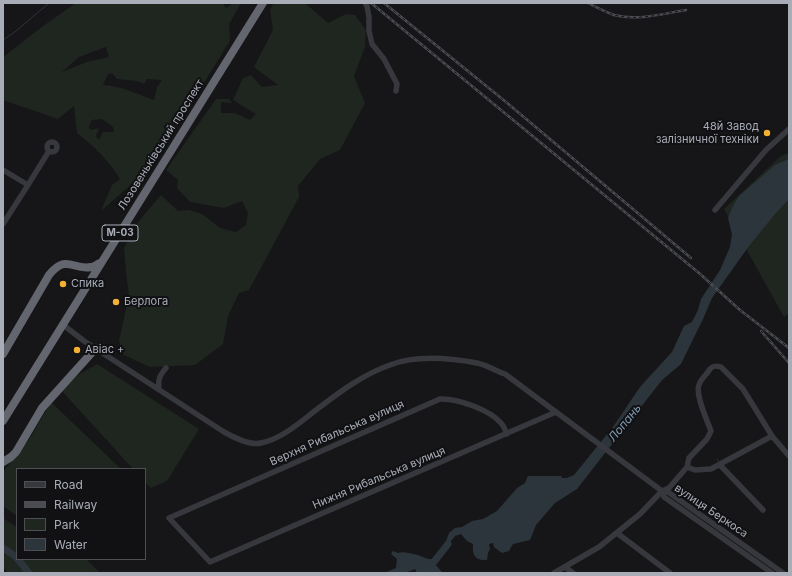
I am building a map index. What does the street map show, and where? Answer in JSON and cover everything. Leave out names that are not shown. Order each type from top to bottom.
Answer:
[{"type":"highway","name":"Лозовеньківський проспект","points":[[3,421],[263,3]]},
{"type":"highway","points":[[3,354],[6,342],[49,275],[56,268],[63,264],[91,267],[102,261]]},
{"type":"highway","points":[[3,462],[16,452],[42,408],[96,348]]},
{"type":"street","points":[[365,3],[369,17],[369,31],[372,44],[384,59],[397,84],[396,91]]},
{"type":"street","points":[[715,210],[766,150],[789,129]]},
{"type":"street","points":[[3,224],[49,151]]},
{"type":"street","points":[[3,170],[28,185]]},
{"type":"street","points":[[62,324],[158,390],[224,432],[242,441],[259,444],[281,436],[342,390],[389,365],[406,360],[448,360],[478,364],[506,374],[662,492]]},
{"type":"street","points":[[554,573],[599,547],[617,533],[640,514],[662,492],[669,488],[686,467],[689,458],[707,439],[710,430],[698,393],[699,385],[709,369],[713,366],[721,367],[742,389],[772,436],[789,456]]},
{"type":"street","points":[[158,390],[159,375],[166,368]]},
{"type":"street","name":"Верхня Рибальська вулиця","points":[[210,562],[170,518],[440,399],[448,398],[470,404],[501,422],[507,434]]},
{"type":"street","name":"Нижня Рибальська вулиця","points":[[210,562],[556,412]]},
{"type":"street","points":[[686,467],[695,470],[711,470],[772,436]]},
{"type":"street","points":[[721,464],[763,510]]},
{"type":"street","name":"вулиця Беркоса","points":[[772,573],[664,497],[662,492],[668,492],[783,573]]},
{"type":"street","points":[[617,533],[670,573]]},
{"type":"street","points":[[565,567],[573,573]]},
{"type":"green space","points":[[76,3],[223,3],[226,8],[231,5],[230,3],[241,3],[229,24],[230,41],[152,166],[101,211],[112,185],[120,179],[100,154],[77,133],[74,106],[58,119],[3,100],[3,57]],"holes":[[[106,47],[109,57],[87,62],[62,72],[79,57]],[[112,73],[117,79],[137,81],[144,84],[147,79],[162,80],[157,87],[154,100],[123,89],[103,85],[108,74]],[[102,119],[113,127],[114,132],[103,132],[99,140],[96,136],[99,128],[90,130],[89,126],[92,120]]]},
{"type":"green space","points":[[274,3],[305,3],[328,23],[346,14],[355,15],[366,30],[365,47],[354,76],[365,103],[340,150],[320,159],[298,186],[299,197],[249,290],[239,293],[228,316],[223,344],[195,365],[150,367],[124,355],[119,341],[129,295],[124,248],[138,222],[161,195],[178,211],[189,210],[202,214],[220,228],[236,232],[246,225],[248,213],[242,201],[224,208],[190,202],[177,188],[178,180],[166,170],[216,99],[229,99],[232,103],[221,102],[221,113],[235,113],[250,120],[256,114],[233,100],[243,78],[251,75],[262,87],[278,85],[254,67],[273,30],[270,9]]},
{"type":"green space","points":[[789,153],[789,313],[784,317],[724,209],[781,156]]},
{"type":"green space","points":[[97,364],[199,429],[167,481],[151,488],[146,483],[146,468],[132,468],[61,390],[78,375]]},
{"type":"green space","points":[[51,402],[120,468],[16,468],[16,515],[3,506],[3,472],[30,438]]},
{"type":"green space","points":[[3,518],[16,526],[16,560],[87,560],[100,573],[9,573],[3,568]]},
{"type":"water","points":[[789,159],[789,199],[749,246],[712,298],[681,364],[662,380],[577,489],[555,503],[536,525],[530,540],[513,544],[509,551],[502,553],[494,547],[493,543],[489,544],[490,549],[487,560],[477,558],[473,551],[473,544],[467,541],[461,534],[455,536],[442,552],[449,533],[455,528],[462,527],[472,521],[483,519],[497,511],[517,488],[525,483],[528,476],[561,476],[562,478],[567,478],[574,475],[613,427],[640,387],[672,352],[684,326],[692,322],[698,310],[701,299],[720,270],[730,247],[732,234],[728,218],[739,196],[775,165]]},
{"type":"water","points":[[393,551],[398,553],[410,553],[429,559],[443,573],[417,573],[415,569],[405,573],[384,573],[396,568],[397,559],[391,554]]},
{"type":"waterway","points":[[3,40],[49,3]]},
{"type":"waterway","name":"Лопань","points":[[424,562],[433,563],[448,544]]},
{"type":"waterway","name":"Лопань","points":[[3,548],[16,557]]},
{"type":"waterway","name":"Лопань","points":[[18,560],[29,573]]},
{"type":"railway","points":[[371,3],[699,273],[740,310],[789,348]]},
{"type":"railway","points":[[384,3],[506,102],[691,258]]},
{"type":"railway","points":[[588,3],[604,11],[623,17],[641,17],[686,10]]},
{"type":"railway","points":[[761,331],[789,363]]},
{"type":"place","name":"48й Завод залізничної техніки","points":[[767,133]]},
{"type":"place","name":"Спика","points":[[63,284]]},
{"type":"place","name":"Берлога","points":[[116,302]]},
{"type":"place","name":"Авiас +","points":[[77,350]]}]
